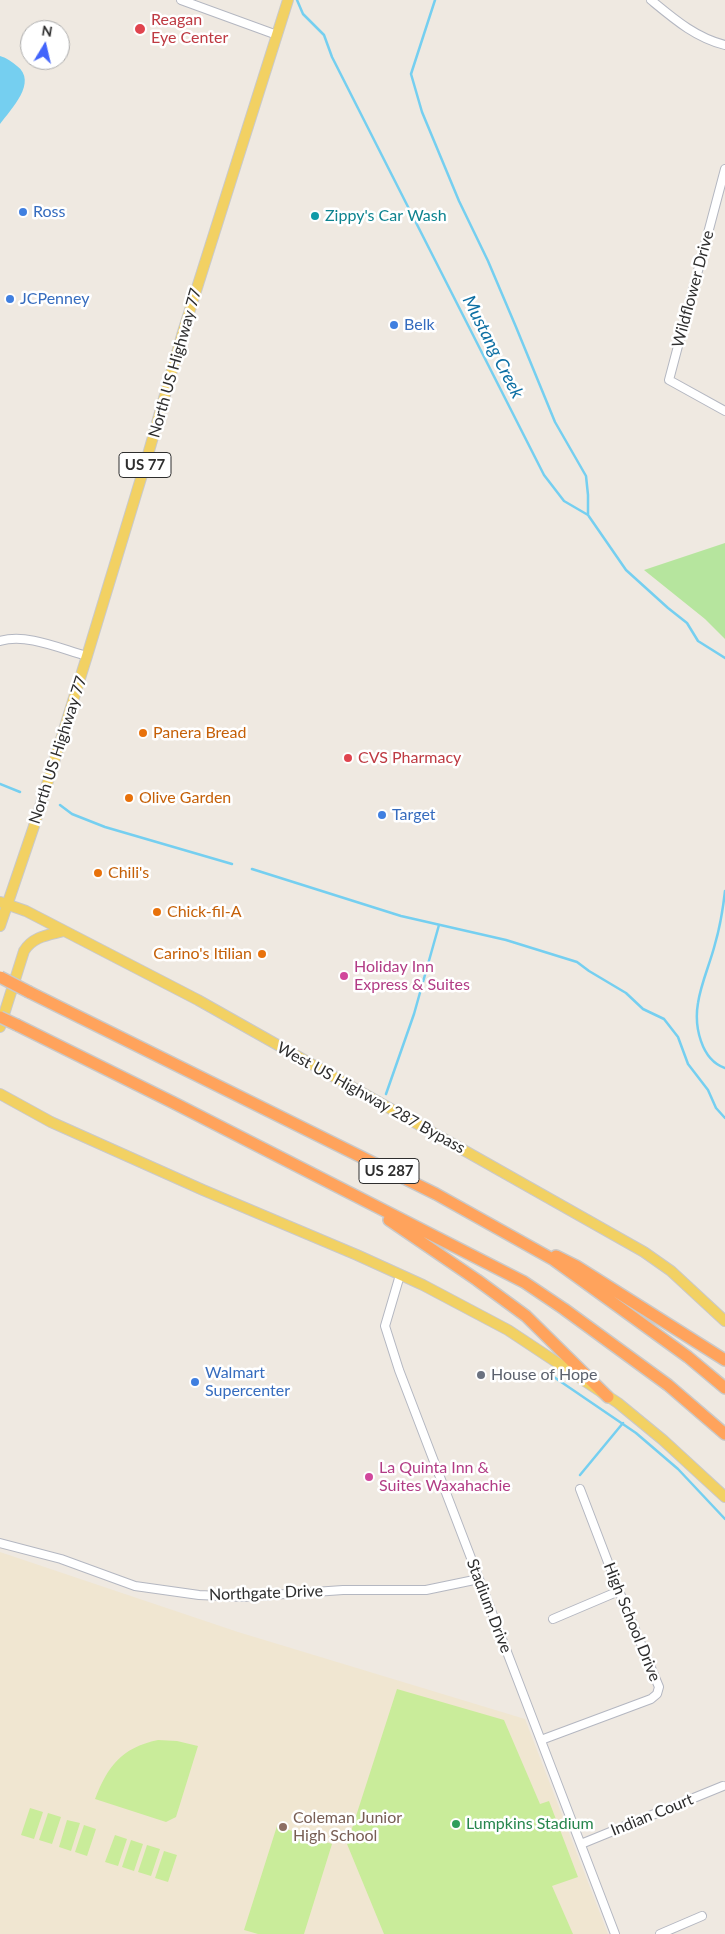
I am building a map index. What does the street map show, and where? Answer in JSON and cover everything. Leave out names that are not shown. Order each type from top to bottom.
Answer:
[{"type":"highway","name":"US 287","points":[[0,977],[436,1194],[554,1260],[672,1346],[725,1388]]},
{"type":"highway","name":"US 287","points":[[0,1017],[174,1103],[524,1282],[668,1385],[725,1434]]},
{"type":"highway","points":[[357,1197],[526,1316],[608,1397]]},
{"type":"highway","points":[[536,1251],[552,1254],[576,1266],[725,1360]]},
{"type":"main road","name":"North US Highway 77","points":[[0,926],[4,903],[87,656],[183,332],[288,0]]},
{"type":"main road","name":"West US Highway 287 Bypass","points":[[4,903],[26,911],[198,1000],[644,1252],[670,1272],[725,1321]]},
{"type":"main road","points":[[0,1027],[24,951],[28,945],[38,938],[64,931]]},
{"type":"main road","points":[[0,1093],[60,1126],[400,1275],[508,1330],[608,1397],[663,1440],[725,1497]]},
{"type":"street","points":[[181,0],[277,35]]},
{"type":"street","points":[[651,0],[694,33],[725,45]]},
{"type":"street","name":"Wildflower Drive","points":[[725,169],[668,380],[725,411]]},
{"type":"street","points":[[0,641],[6,639],[28,640],[87,656]]},
{"type":"street","name":"Stadium Drive","points":[[400,1275],[385,1326],[408,1396],[442,1480],[615,1934]]},
{"type":"street","name":"High School Drive","points":[[541,1740],[651,1699],[656,1694],[658,1683],[619,1591],[580,1489]]},
{"type":"street","name":"Northgate Drive","points":[[0,1543],[61,1559],[135,1586],[199,1595],[243,1597],[343,1590],[426,1590],[479,1580]]},
{"type":"street","points":[[553,1619],[619,1591]]},
{"type":"street","name":"Indian Court","points":[[580,1844],[723,1786]]},
{"type":"street","points":[[660,1934],[702,1916]]},
{"type":"shaded area","name":"Coleman Junior High School","points":[[0,1552],[238,1632],[525,1719],[608,1934],[0,1934]]},
{"type":"green space","points":[[725,543],[725,639],[705,619],[644,570]]},
{"type":"green space","name":"Lumpkins Stadium","points":[[397,1689],[504,1720],[540,1804],[549,1801],[578,1877],[552,1886],[573,1934],[384,1934],[347,1844]]},
{"type":"green space","points":[[158,1740],[177,1741],[198,1746],[176,1817],[166,1822],[95,1799],[105,1777],[125,1753],[145,1743]]},
{"type":"green space","points":[[30,1808],[43,1812],[34,1839],[21,1835]]},
{"type":"green space","points":[[48,1813],[61,1817],[52,1844],[39,1840]]},
{"type":"green space","points":[[67,1820],[80,1823],[71,1851],[59,1847]]},
{"type":"green space","points":[[84,1825],[96,1829],[87,1856],[75,1852]]},
{"type":"green space","points":[[277,1826],[332,1844],[304,1934],[258,1934],[244,1930]]},
{"type":"green space","points":[[115,1835],[127,1839],[118,1866],[105,1862]]},
{"type":"green space","points":[[131,1840],[143,1844],[134,1871],[122,1867]]},
{"type":"green space","points":[[147,1845],[160,1849],[151,1876],[138,1872]]},
{"type":"green space","points":[[164,1851],[177,1855],[168,1882],[155,1878]]},
{"type":"water","points":[[0,56],[17,66],[23,72],[25,80],[24,87],[16,103],[0,124]]},
{"type":"waterway","name":"Mustang Creek","points":[[297,0],[303,14],[324,35],[332,57],[544,475],[564,501],[588,515],[626,570],[687,623],[698,641],[725,658]]},
{"type":"waterway","points":[[435,0],[411,74],[422,112],[459,201],[488,261],[555,422],[586,476],[588,515]]},
{"type":"waterway","points":[[0,784],[20,792]]},
{"type":"waterway","points":[[60,805],[72,814],[105,827],[232,864]]},
{"type":"waterway","points":[[252,869],[401,916],[506,940],[577,962],[626,993],[643,1009],[664,1019],[678,1037],[688,1064],[708,1090],[716,1108],[725,1118]]},
{"type":"waterway","name":"Mustang Creek","points":[[725,891],[718,931],[701,988],[697,1012],[698,1032],[705,1050],[710,1058],[725,1068]]},
{"type":"waterway","points":[[386,1094],[414,1014],[439,925]]},
{"type":"waterway","points":[[548,1373],[636,1433],[678,1469],[725,1519]]},
{"type":"waterway","points":[[580,1475],[623,1423]]},
{"type":"place","name":"Reagan Eye Center","points":[[140,29]]},
{"type":"place","name":"Ross","points":[[23,212]]},
{"type":"place","name":"Zippy's Car Wash","points":[[315,216]]},
{"type":"place","name":"JCPenney","points":[[10,299]]},
{"type":"place","name":"Belk","points":[[394,325]]},
{"type":"place","name":"Panera Bread","points":[[143,733]]},
{"type":"place","name":"CVS Pharmacy","points":[[348,758]]},
{"type":"place","name":"Olive Garden","points":[[129,798]]},
{"type":"place","name":"Target","points":[[382,815]]},
{"type":"place","name":"Chili's","points":[[98,873]]},
{"type":"place","name":"Chick-fil-A","points":[[157,912]]},
{"type":"place","name":"Carino's Itilian","points":[[262,954]]},
{"type":"place","name":"Holiday Inn Express & Suites","points":[[344,976]]},
{"type":"place","name":"House of Hope","points":[[481,1375]]},
{"type":"place","name":"Walmart Supercenter","points":[[195,1382]]},
{"type":"place","name":"La Quinta Inn & Suites Waxahachie","points":[[369,1477]]},
{"type":"place","name":"Lumpkins Stadium","points":[[456,1824]]},
{"type":"place","name":"Coleman Junior High School","points":[[283,1827]]}]
